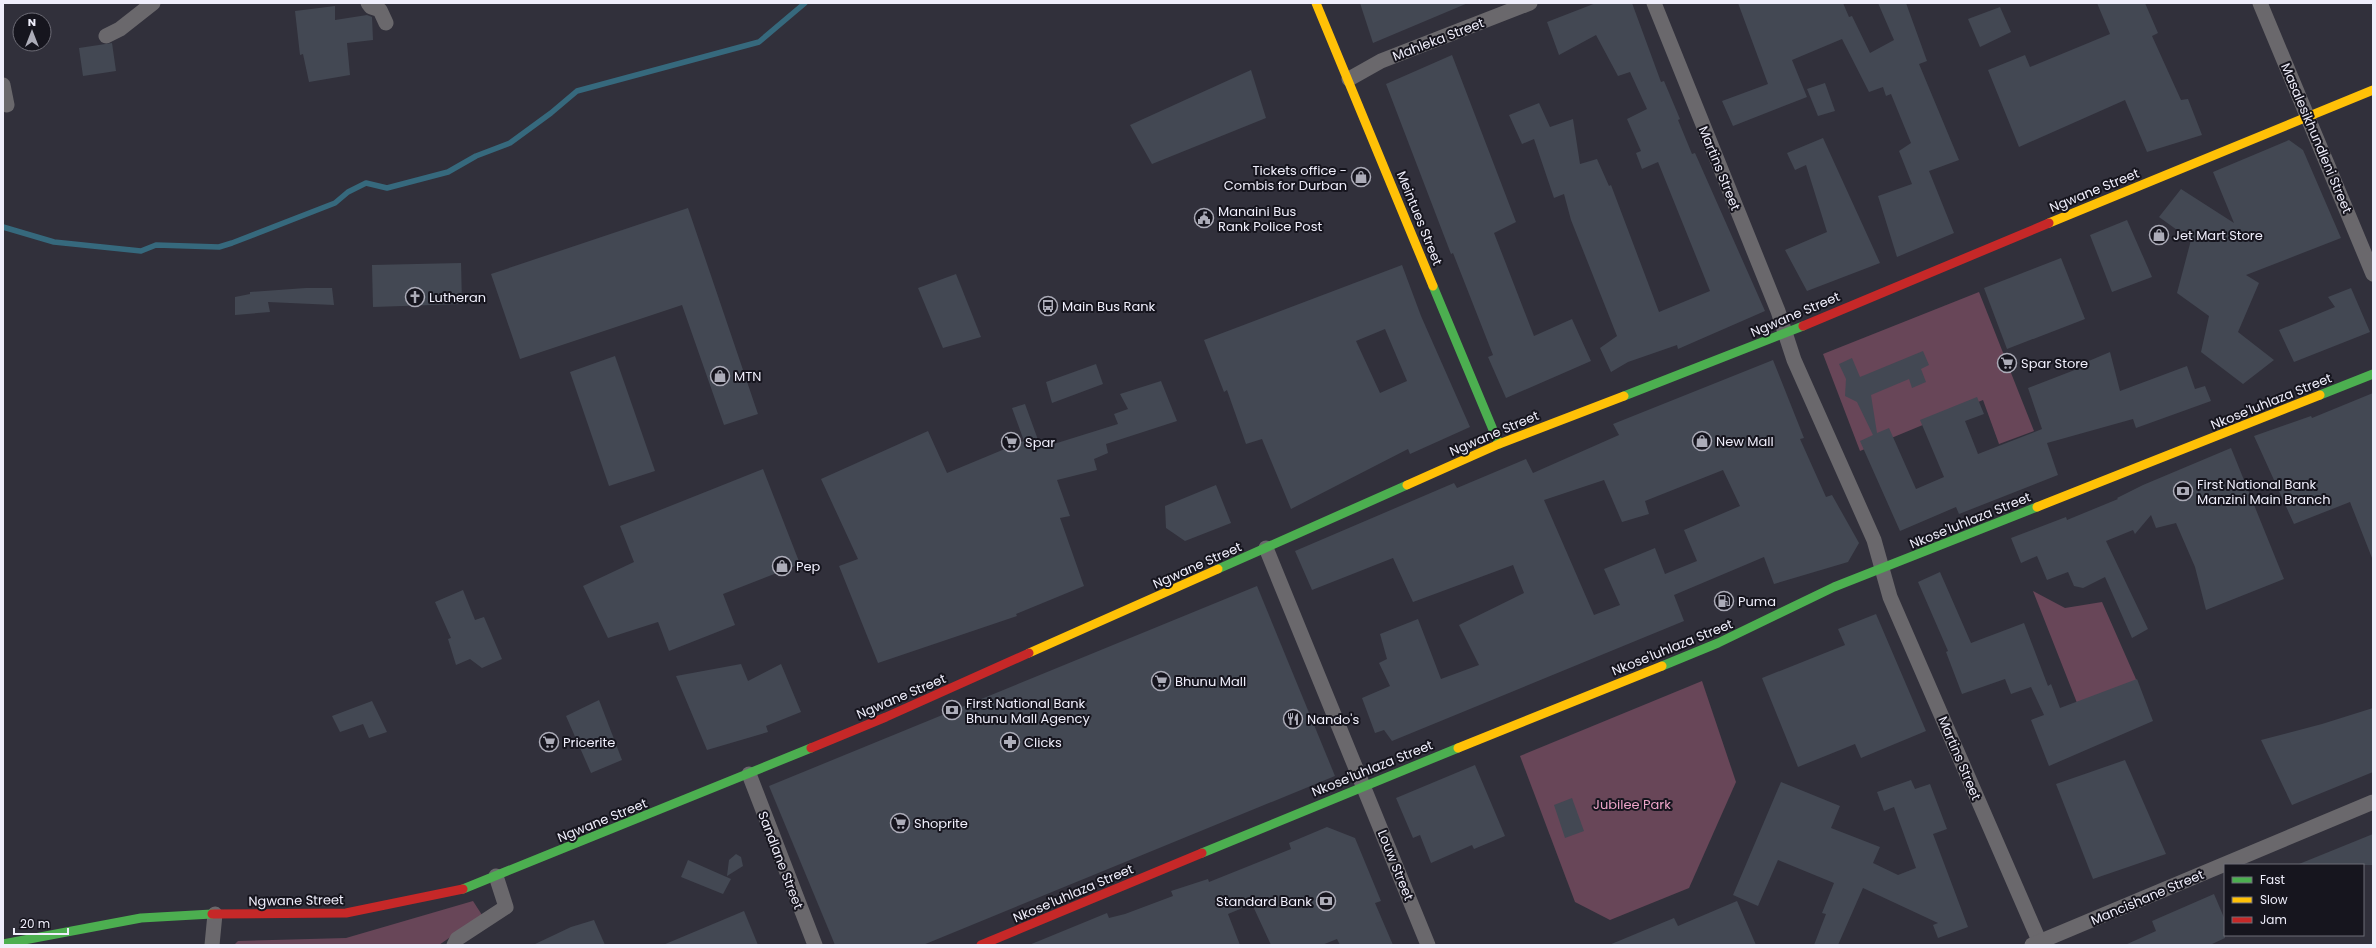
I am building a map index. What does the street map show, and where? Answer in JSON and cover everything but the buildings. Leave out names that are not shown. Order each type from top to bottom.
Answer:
[{"type":"main road","name":"Meintues Street","points":[[1316,3],[1349,79],[1499,444]]},
{"type":"main road","name":"Ngwane Street","points":[[3,944],[141,918],[215,914],[346,913],[464,889],[886,717],[1499,444],[1786,333],[2014,237],[2373,90]]},
{"type":"main road","name":"Nkose'luhlaza Street","points":[[981,945],[1364,785],[1720,643],[1858,577],[1882,569],[2373,374]]},
{"type":"street","points":[[106,36],[120,29],[153,3]]},
{"type":"street","points":[[368,3],[371,7],[380,10],[386,23]]},
{"type":"street","name":"Mahleka Street","points":[[1349,79],[1381,61],[1530,3]]},
{"type":"street","name":"Martins Street","points":[[1654,3],[1786,333],[1794,360],[1874,540],[1890,597],[2038,944]]},
{"type":"street","name":"Masalesikhundleni Street","points":[[2260,3],[2373,274]]},
{"type":"street","points":[[3,85],[7,105]]},
{"type":"street","name":"Louw Street","points":[[1266,548],[1428,945]]},
{"type":"street","name":"Sandlane Street","points":[[749,774],[815,945]]},
{"type":"street","name":"Mancishane Street","points":[[2227,864],[2373,802]]},
{"type":"street","name":"Mancishane Street","points":[[2038,944],[2224,865]]},
{"type":"street","points":[[454,945],[457,939],[506,907],[496,876]]},
{"type":"street","points":[[212,945],[215,914]]},
{"type":"green space","points":[[1979,292],[2034,431],[1999,444],[1983,400],[1860,451],[1823,354]]},
{"type":"green space","points":[[2033,591],[2065,608],[2102,602],[2139,686],[2079,708]]},
{"type":"green space","name":"Jubilee Park","points":[[1702,681],[1736,782],[1689,888],[1610,920],[1575,902],[1520,756]]},
{"type":"green space","points":[[473,901],[482,915],[439,945],[234,945],[238,941],[346,938]]},
{"type":"waterway","points":[[3,227],[54,242],[141,251],[156,245],[219,247],[335,203],[348,192],[366,183],[387,188],[448,172],[476,156],[510,143],[551,113],[577,91],[759,42],[805,3]]},
{"type":"traffic: fast","points":[[1433,286],[1499,444]]},
{"type":"traffic: fast","points":[[1624,396],[1803,326]]},
{"type":"traffic: fast","points":[[2320,395],[2373,374]]},
{"type":"traffic: fast","points":[[1218,569],[1407,485]]},
{"type":"traffic: fast","points":[[1662,666],[1718,643],[1834,587],[2037,507]]},
{"type":"traffic: fast","points":[[463,889],[811,748]]},
{"type":"traffic: fast","points":[[1202,853],[1458,748]]},
{"type":"traffic: fast","points":[[3,944],[141,918],[212,914]]},
{"type":"traffic: slow","points":[[1316,3],[1433,286]]},
{"type":"traffic: slow","points":[[2049,223],[2373,90]]},
{"type":"traffic: slow","points":[[2037,507],[2320,395]]},
{"type":"traffic: slow","points":[[1407,485],[1499,444],[1624,396]]},
{"type":"traffic: slow","points":[[1029,653],[1218,569]]},
{"type":"traffic: slow","points":[[1458,748],[1662,666]]},
{"type":"traffic: jam","points":[[1803,326],[2049,223]]},
{"type":"traffic: jam","points":[[811,748],[886,717],[1029,653]]},
{"type":"traffic: jam","points":[[981,945],[1202,853]]},
{"type":"traffic: jam","points":[[212,914],[346,913],[463,889]]},
{"type":"place","name":"Tickets office - Combis for Durban","points":[[1361,177]]},
{"type":"place","name":"Manaini Bus Rank Police Post","points":[[1204,218]]},
{"type":"place","name":"Jet Mart Store","points":[[2159,235]]},
{"type":"place","name":"Lutheran","points":[[415,297]]},
{"type":"place","name":"Main Bus Rank","points":[[1048,306]]},
{"type":"place","name":"Spar Store","points":[[2007,363]]},
{"type":"place","name":"MTN","points":[[720,376]]},
{"type":"place","name":"New Mall","points":[[1702,441]]},
{"type":"place","name":"Spar","points":[[1011,442]]},
{"type":"place","name":"First National Bank Manzini Main Branch","points":[[2183,491]]},
{"type":"place","name":"Pep","points":[[782,566]]},
{"type":"place","name":"Puma","points":[[1724,601]]},
{"type":"place","name":"Bhunu Mall","points":[[1161,681]]},
{"type":"place","name":"First National Bank Bhunu Mall Agency","points":[[952,710]]},
{"type":"place","name":"Nando's","points":[[1293,719]]},
{"type":"place","name":"Pricerite","points":[[549,742]]},
{"type":"place","name":"Clicks","points":[[1010,742]]},
{"type":"place","name":"Shoprite","points":[[900,823]]},
{"type":"place","name":"Standard Bank","points":[[1326,901]]}]
